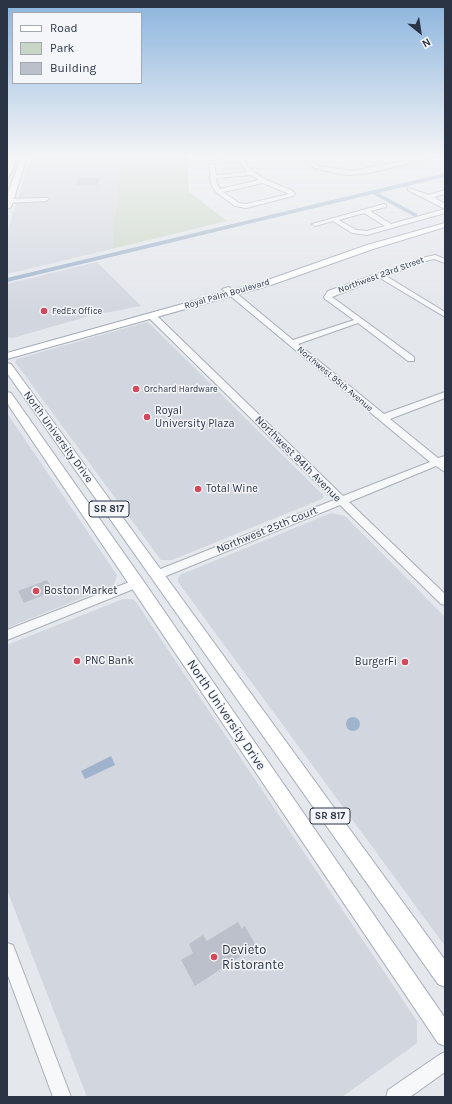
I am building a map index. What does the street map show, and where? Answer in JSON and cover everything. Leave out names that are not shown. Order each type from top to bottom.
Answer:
[{"type":"main road","name":"Royal Palm Boulevard","points":[[7,356],[152,316],[229,291],[362,243],[445,220]]},
{"type":"main road","name":"Royal Palm Boulevard","points":[[7,348],[135,313],[298,273],[370,247],[445,225]]},
{"type":"main road","points":[[118,325],[135,313]]},
{"type":"main road","name":"North University Drive","points":[[7,366],[445,977]]},
{"type":"main road","name":"North University Drive","points":[[7,395],[138,582],[445,1036]]},
{"type":"main road","points":[[115,551],[143,573],[157,575]]},
{"type":"main road","points":[[138,582],[156,587],[185,614]]},
{"type":"street","points":[[315,224],[374,209]]},
{"type":"street","points":[[365,211],[390,226]]},
{"type":"street","points":[[334,219],[354,232],[360,233],[445,211]]},
{"type":"street","name":"Northwest 23rd Street","points":[[358,321],[328,297],[331,293],[421,260],[435,257],[445,261]]},
{"type":"street","points":[[380,274],[445,315]]},
{"type":"street","name":"Northwest 95th Avenue","points":[[229,291],[383,418],[442,464]]},
{"type":"street","name":"Northwest 94th Avenue","points":[[152,316],[445,601]]},
{"type":"street","points":[[292,343],[358,321],[411,359]]},
{"type":"street","points":[[383,418],[445,395]]},
{"type":"street","name":"Northwest 25th Court","points":[[157,575],[341,501],[442,464]]},
{"type":"street","points":[[7,635],[138,582]]},
{"type":"street","points":[[7,951],[62,1097]]},
{"type":"street","points":[[395,1097],[445,1062]]},
{"type":"shaded area","points":[[15,209],[116,209],[112,249],[7,274],[7,233]]},
{"type":"shaded area","points":[[97,262],[141,306],[89,316],[13,338],[7,337],[7,284]]},
{"type":"shaded area","points":[[147,322],[324,496],[322,499],[172,560],[161,560],[15,362],[17,359]]},
{"type":"shaded area","points":[[7,413],[117,575],[114,585],[7,628]]},
{"type":"shaded area","points":[[331,513],[345,516],[445,617],[445,946],[178,582],[180,575]]},
{"type":"shaded area","points":[[123,599],[132,599],[136,602],[417,1021],[417,1043],[342,1097],[87,1097],[7,890],[7,645]]},
{"type":"green space","points":[[116,209],[211,209],[227,221],[112,249]]},
{"type":"water","points":[[353,717],[358,719],[360,724],[358,729],[353,731],[348,729],[346,724],[348,719]]},
{"type":"water","points":[[111,756],[115,765],[85,779],[81,771]]},
{"type":"building","name":"Boston Market","points":[[47,580],[53,591],[24,603],[18,591]]},
{"type":"building","name":"Devieto Ristorante","points":[[238,922],[242,929],[245,926],[256,946],[195,986],[181,960],[193,953],[189,944],[203,935],[207,941]]},
{"type":"waterway","points":[[7,280],[305,209]]},
{"type":"waterway","points":[[403,209],[415,215]]},
{"type":"place","name":"FedEx Office","points":[[44,311]]},
{"type":"place","name":"Orchard Hardware","points":[[136,389]]},
{"type":"place","name":"Royal University Plaza","points":[[147,417]]},
{"type":"place","name":"Total Wine","points":[[198,489]]},
{"type":"place","name":"Boston Market","points":[[36,591]]},
{"type":"place","name":"PNC Bank","points":[[77,661]]},
{"type":"place","name":"BurgerFi","points":[[405,662]]},
{"type":"place","name":"Devieto Ristorante","points":[[214,957]]}]
